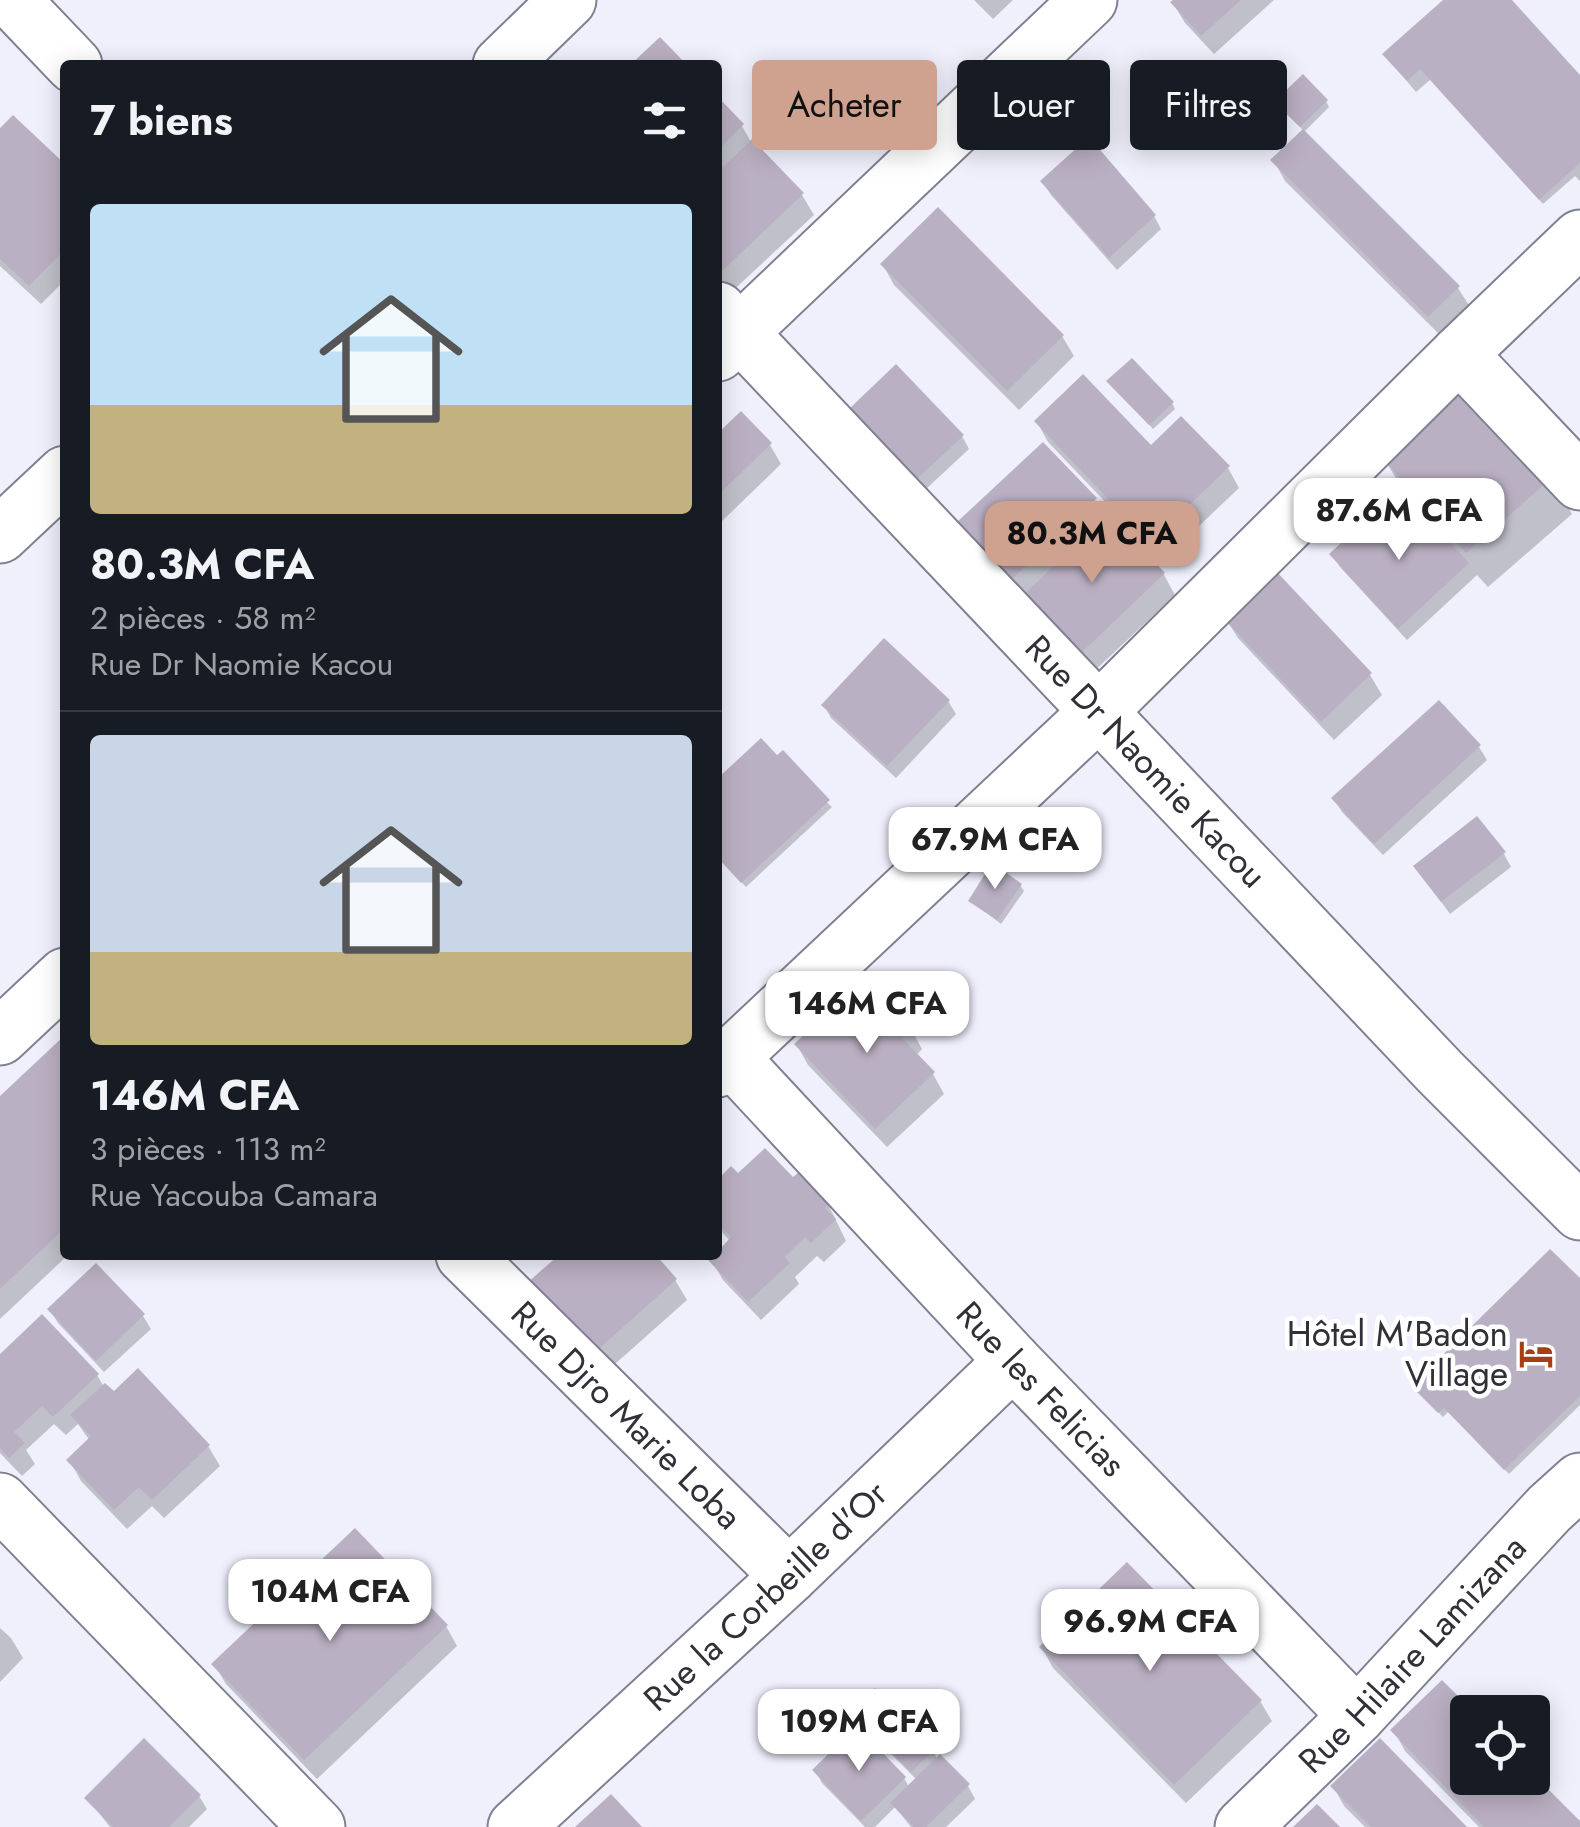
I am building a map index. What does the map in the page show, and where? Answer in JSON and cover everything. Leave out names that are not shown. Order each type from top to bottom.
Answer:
[{"type":"street","points":[[12,0],[69,60]]},
{"type":"street","points":[[506,60],[568,0]]},
{"type":"street","points":[[725,332],[1089,0]]},
{"type":"street","points":[[724,1063],[1097,713],[1580,238]]},
{"type":"street","name":"Rue Dr Naomie Kacou","points":[[725,332],[1580,1212]]},
{"type":"street","points":[[1459,354],[1580,482]]},
{"type":"street","points":[[0,535],[60,479]]},
{"type":"street","points":[[0,1038],[60,981]]},
{"type":"street","name":"Rue les Felicias","points":[[724,1063],[1358,1716]]},
{"type":"street","name":"Rue Djro Marie Loba","points":[[489,1263],[789,1576]]},
{"type":"street","name":"Rue la Corbeille d'Or","points":[[516,1827],[789,1576],[1012,1361]]},
{"type":"street","points":[[0,1501],[317,1827]]},
{"type":"street","name":"Rue Hilaire Lamizana","points":[[1242,1827],[1570,1510]]},
{"type":"building","points":[[1241,0],[1201,36],[1170,2]]},
{"type":"building","points":[[1443,0],[1512,0],[1580,75],[1580,163],[1539,200],[1420,69],[1407,81],[1382,54]]},
{"type":"building","points":[[660,37],[682,60],[635,60]]},
{"type":"building","points":[[1303,74],[1328,100],[1300,127],[1287,114],[1287,89]]},
{"type":"building","points":[[722,101],[744,124],[722,146]]},
{"type":"building","points":[[13,115],[60,159],[60,254],[29,286],[0,259],[0,128]]},
{"type":"building","points":[[1303,129],[1460,286],[1428,317],[1270,160],[1281,150],[1287,150],[1287,144]]},
{"type":"building","points":[[752,139],[752,150],[763,150],[804,193],[722,271],[722,168]]},
{"type":"building","points":[[1075,150],[1100,150],[1156,215],[1109,258],[1040,181]]},
{"type":"building","points":[[938,207],[1064,335],[1007,391],[880,264]]},
{"type":"building","points":[[1132,358],[1174,402],[1149,425],[1106,381]]},
{"type":"building","points":[[896,364],[964,435],[917,479],[849,409]]},
{"type":"building","points":[[1457,373],[1553,477],[1466,553],[1381,457]]},
{"type":"building","points":[[1083,374],[1151,445],[1181,416],[1230,466],[1150,543],[1034,421]]},
{"type":"building","points":[[741,411],[772,443],[722,491],[722,429]]},
{"type":"building","points":[[1043,442],[1097,498],[1012,579],[957,522]]},
{"type":"building","points":[[1372,507],[1393,530],[1417,507],[1469,563],[1398,629],[1329,554]]},
{"type":"building","points":[[1109,514],[1165,573],[1076,658],[1019,599]]},
{"type":"building","points":[[1275,570],[1372,673],[1321,722],[1223,618]]},
{"type":"building","points":[[884,638],[950,700],[887,766],[821,705]]},
{"type":"building","points":[[1439,700],[1481,745],[1374,844],[1331,798]]},
{"type":"building","points":[[761,738],[777,755],[783,750],[830,800],[741,883],[722,862],[722,774]]},
{"type":"building","points":[[1477,816],[1506,852],[1441,902],[1413,866]]},
{"type":"building","points":[[992,863],[1022,884],[997,920],[968,901]]},
{"type":"building","points":[[871,984],[913,1028],[902,1038],[935,1072],[875,1129],[794,1044],[823,1018],[828,1023]]},
{"type":"building","points":[[60,1040],[60,1233],[0,1289],[0,1096]]},
{"type":"building","points":[[765,1148],[793,1177],[800,1171],[830,1203],[825,1208],[836,1219],[811,1243],[805,1237],[785,1257],[790,1263],[748,1302],[708,1260],[722,1260],[722,1247],[731,1237],[722,1227],[722,1175],[731,1166],[738,1173]]},
{"type":"building","points":[[1550,1249],[1580,1278],[1580,1396],[1504,1470],[1444,1408],[1438,1413],[1411,1386]]},
{"type":"building","points":[[553,1260],[660,1260],[677,1279],[593,1354],[528,1282]]},
{"type":"building","points":[[96,1263],[145,1314],[96,1361],[47,1309]]},
{"type":"building","points":[[42,1314],[99,1374],[53,1417],[42,1406],[14,1432],[25,1443],[9,1458],[0,1448],[0,1354]]},
{"type":"building","points":[[138,1368],[210,1445],[152,1500],[139,1487],[114,1510],[66,1460],[91,1436],[70,1415],[105,1383],[114,1391]]},
{"type":"building","points":[[355,1528],[448,1625],[304,1760],[211,1664]]},
{"type":"building","points":[[1127,1562],[1262,1700],[1174,1785],[1039,1647]]},
{"type":"building","points":[[1442,1680],[1457,1695],[1450,1695],[1450,1792],[1390,1730]]},
{"type":"building","points":[[875,1688],[935,1749],[911,1772],[851,1711]]},
{"type":"building","points":[[857,1726],[906,1777],[861,1821],[812,1770]]},
{"type":"building","points":[[144,1738],[201,1795],[169,1827],[113,1827],[84,1798]]},
{"type":"building","points":[[1380,1738],[1467,1827],[1371,1827],[1330,1786]]},
{"type":"building","points":[[940,1754],[970,1784],[926,1827],[914,1827],[890,1803]]},
{"type":"building","points":[[1550,1791],[1580,1821],[1580,1827],[1484,1827],[1453,1795],[1550,1795]]},
{"type":"building","points":[[611,1794],[642,1827],[575,1827]]},
{"type":"building","points":[[1317,1804],[1340,1827],[1293,1827]]},
{"type":"place","name":"Hôtel M'Badon Village","points":[[1536,1354]]}]
